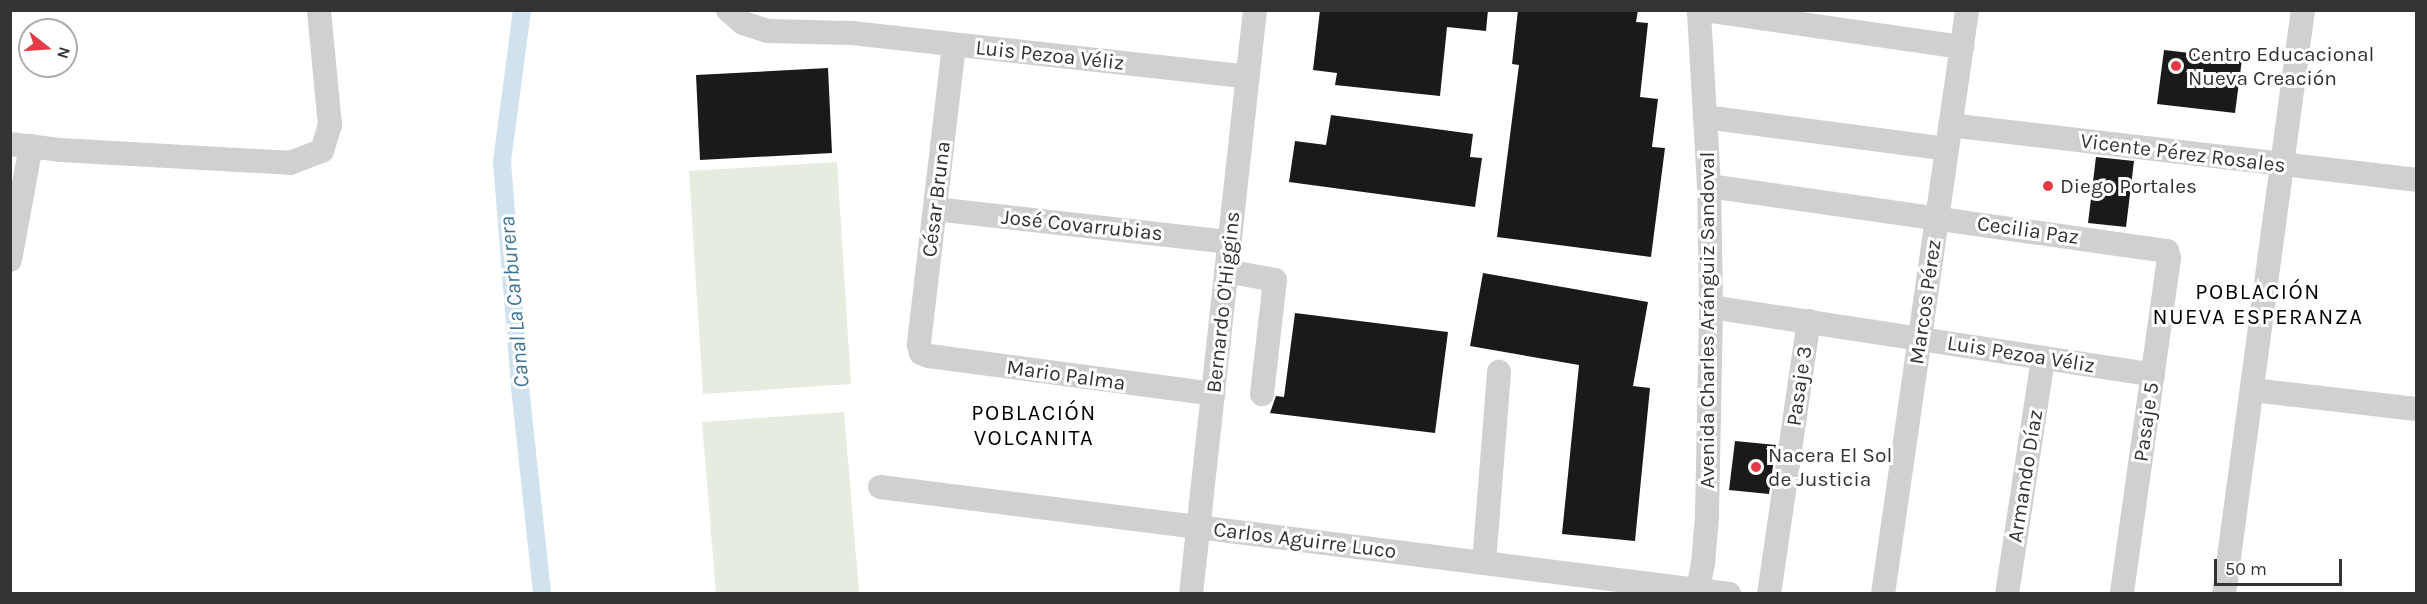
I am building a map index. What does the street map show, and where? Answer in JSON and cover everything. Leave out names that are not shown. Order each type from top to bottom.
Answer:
[{"type":"street","points":[[10,260],[21,145],[290,163],[322,151],[330,125],[319,10]]},
{"type":"street","name":"Luis Pezoa Véliz","points":[[728,10],[743,23],[768,31],[852,33],[1248,77]]},
{"type":"street","name":"Bernardo O'Higgins","points":[[1191,594],[1255,10]]},
{"type":"street","name":"Avenida Charles Aránguiz Sandoval","points":[[1697,592],[1707,517],[1711,307],[1709,186],[1699,10]]},
{"type":"street","points":[[1705,10],[1962,47]]},
{"type":"street","name":"Marcos Pérez","points":[[1883,594],[1967,10]]},
{"type":"street","points":[[2224,594],[2303,10]]},
{"type":"street","name":"César Bruna","points":[[921,353],[919,345],[954,45]]},
{"type":"street","points":[[1705,117],[1947,149]]},
{"type":"street","name":"Vicente Pérez Rosales","points":[[1950,125],[2416,180]]},
{"type":"street","name":"Cecilia Paz","points":[[1709,186],[2168,252]]},
{"type":"street","name":"José Covarrubias","points":[[935,209],[1230,242]]},
{"type":"street","name":"Pasaje 5","points":[[2122,594],[2168,252]]},
{"type":"street","points":[[1227,271],[1275,280],[1262,394]]},
{"type":"street","name":"Luis Pezoa Véliz","points":[[1711,307],[2153,375]]},
{"type":"street","name":"Pasaje 3","points":[[1768,594],[1809,321]]},
{"type":"street","name":"Mario Palma","points":[[921,353],[929,356],[1213,394]]},
{"type":"street","name":"Armando Díaz","points":[[2007,594],[2043,358]]},
{"type":"street","points":[[1484,562],[1499,372]]},
{"type":"street","points":[[2252,390],[2416,409]]},
{"type":"street","name":"Carlos Aguirre Luco","points":[[880,487],[1484,562],[1697,592],[1730,594]]},
{"type":"shaded area","points":[[837,162],[851,384],[703,394],[689,171]]},
{"type":"shaded area","points":[[844,412],[859,593],[716,593],[702,422]]},
{"type":"building","points":[[1320,10],[1488,10],[1486,31],[1447,27],[1440,96],[1335,85],[1337,73],[1313,70]]},
{"type":"building","points":[[1518,10],[1638,10],[1636,22],[1648,23],[1640,97],[1658,99],[1652,147],[1665,148],[1651,257],[1497,237],[1519,65],[1512,64]]},
{"type":"building","points":[[2164,50],[2242,59],[2235,113],[2157,104]]},
{"type":"building","points":[[828,68],[832,153],[700,160],[696,75]]},
{"type":"building","points":[[1331,115],[1473,134],[1470,157],[1482,158],[1475,207],[1289,182],[1295,141],[1326,145]]},
{"type":"building","points":[[2096,157],[2134,161],[2126,227],[2088,223]]},
{"type":"building","points":[[1483,273],[1648,302],[1633,386],[1650,388],[1635,541],[1562,534],[1579,365],[1470,346]]},
{"type":"building","points":[[1295,313],[1448,332],[1435,433],[1270,413],[1276,396],[1284,397]]},
{"type":"building","name":"Nacera El Sol de Justicia","points":[[1735,441],[1776,445],[1769,494],[1729,490]]},
{"type":"waterway","name":"Canal La Carburera","points":[[522,10],[502,162],[520,387],[542,594]]},
{"type":"place","name":"Centro Educacional Nueva Creación","points":[[2176,66]]},
{"type":"place","name":"Diego Portales","points":[[2048,186]]},
{"type":"place","name":"Nacera El Sol de Justicia","points":[[1756,467]]},
{"type":"district","name":"POBLACIÓN NUEVA ESPERANZA","points":[[2258,304]]},
{"type":"district","name":"POBLACIÓN VOLCANITA","points":[[1034,426]]}]
